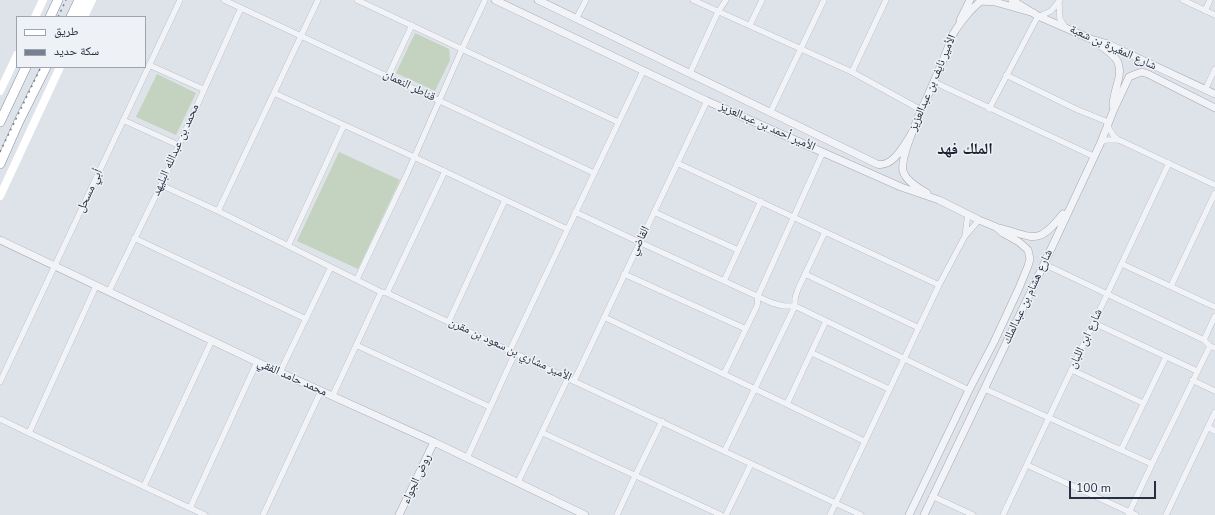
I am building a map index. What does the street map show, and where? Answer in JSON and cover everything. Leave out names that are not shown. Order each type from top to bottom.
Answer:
[{"type":"highway","points":[[46,16],[52,0]]},
{"type":"highway","points":[[50,16],[58,0]]},
{"type":"highway","points":[[71,16],[79,0]]},
{"type":"highway","points":[[0,122],[26,68]]},
{"type":"highway","points":[[0,164],[19,121],[46,68]]},
{"type":"main road","points":[[35,16],[43,0]]},
{"type":"main road","points":[[76,16],[86,0]]},
{"type":"main road","points":[[84,16],[92,0]]},
{"type":"main road","points":[[0,91],[16,57]]},
{"type":"main road","points":[[0,196],[60,68]]},
{"type":"street","name":"أبي مسحل","points":[[0,382],[180,0]]},
{"type":"street","name":"قناطر النعمان","points":[[224,0],[594,173]]},
{"type":"street","points":[[218,211],[318,0]]},
{"type":"street","points":[[357,0],[618,122]]},
{"type":"street","points":[[357,279],[406,176],[438,100],[485,0]]},
{"type":"street","name":"الأمير أحمد بن عبدالعزيز","points":[[496,0],[707,101],[901,187],[940,200],[996,227],[1019,242],[1028,250],[1030,259]]},
{"type":"street","name":"الأمير أحمد بن عبدالعزيز","points":[[538,0],[877,164],[886,164],[895,158],[912,133]]},
{"type":"street","points":[[576,19],[586,0]]},
{"type":"street","points":[[693,0],[852,72],[921,110]]},
{"type":"street","points":[[690,73],[718,12],[726,0]]},
{"type":"street","points":[[750,25],[762,0]]},
{"type":"street","points":[[770,111],[802,49],[824,0]]},
{"type":"street","points":[[852,72],[886,0]]},
{"type":"street","points":[[955,31],[970,0]]},
{"type":"street","name":"شارع المغيرة بن شعبة","points":[[1012,0],[1037,15],[1091,39],[1108,44],[1215,94]]},
{"type":"street","points":[[1183,0],[1215,15]]},
{"type":"street","points":[[1205,10],[1210,0]]},
{"type":"street","name":"الأمير نايف بن عبدالعزيز","points":[[940,200],[917,187],[908,179],[903,171],[903,164],[912,133],[955,31],[975,6],[981,1],[994,2],[1037,15]]},
{"type":"street","points":[[989,108],[1037,15],[1051,11],[1060,1]]},
{"type":"street","points":[[1060,1],[1060,19],[1065,27]]},
{"type":"street","name":"محمد بن عبدالله البليهد","points":[[109,291],[161,185],[203,89],[241,8]]},
{"type":"street","points":[[388,76],[412,25]]},
{"type":"street","points":[[1091,39],[1115,57],[1120,64],[1119,79],[1113,97],[1114,108]]},
{"type":"street","points":[[149,65],[203,89]]},
{"type":"street","points":[[1205,90],[1215,69]]},
{"type":"street","points":[[466,458],[490,407],[567,229],[643,71]]},
{"type":"street","name":"شارع المغيرة بن شعبة","points":[[1129,77],[1142,72],[1148,74],[1215,108]]},
{"type":"street","points":[[1006,75],[1107,124],[1113,135],[1119,140],[1215,185]]},
{"type":"street","name":"شارع هشام بن عبدالملك","points":[[924,515],[1044,264],[1093,156],[1101,142],[1107,124],[1129,77]]},
{"type":"street","points":[[934,82],[1093,156]]},
{"type":"street","points":[[274,93],[567,229]]},
{"type":"street","name":"القاضي","points":[[518,482],[604,317],[707,101]]},
{"type":"street","points":[[123,120],[178,145]]},
{"type":"street","points":[[288,246],[344,125]]},
{"type":"street","points":[[1101,142],[1106,140],[1119,140]]},
{"type":"street","points":[[724,374],[757,306],[758,296],[823,152]]},
{"type":"street","points":[[677,163],[939,285]]},
{"type":"street","name":"شارع ابن اللبان","points":[[1003,515],[1169,163]]},
{"type":"street","points":[[332,395],[445,172]]},
{"type":"street","name":"الأمير مشاري بن سعود بن مقرن","points":[[161,185],[218,211],[331,267],[449,321],[571,380],[725,450],[751,464],[860,515]]},
{"type":"street","points":[[1171,286],[1215,194]]},
{"type":"street","points":[[449,321],[505,200]]},
{"type":"street","points":[[724,281],[761,201]]},
{"type":"street","points":[[996,227],[1032,237],[1040,237],[1048,231],[1070,206]]},
{"type":"street","points":[[575,212],[758,296],[784,306],[795,306],[904,360],[969,390]]},
{"type":"street","points":[[654,212],[738,250]]},
{"type":"street","points":[[965,236],[968,214]]},
{"type":"street","points":[[830,515],[939,285],[965,236],[979,220]]},
{"type":"street","points":[[725,450],[795,306],[795,298],[825,232]]},
{"type":"street","points":[[134,238],[306,319]]},
{"type":"street","name":"محمد حامد الفقي","points":[[0,240],[257,362],[434,442],[585,515]]},
{"type":"street","name":"شارع هشام بن عبدالملك","points":[[909,515],[1010,308],[1030,259]]},
{"type":"street","points":[[1044,264],[1204,340],[1212,347],[1192,380],[1129,514]]},
{"type":"street","points":[[1122,264],[1215,307]]},
{"type":"street","points":[[280,372],[331,267]]},
{"type":"street","points":[[624,274],[746,329]]},
{"type":"street","points":[[805,274],[918,328]]},
{"type":"street","points":[[29,433],[96,286]]},
{"type":"street","points":[[1204,340],[1215,316]]},
{"type":"street","points":[[604,317],[864,441]]},
{"type":"street","points":[[787,404],[826,322]]},
{"type":"street","points":[[1094,322],[1197,371]]},
{"type":"street","points":[[144,486],[212,340]]},
{"type":"street","points":[[356,346],[490,407]]},
{"type":"street","points":[[812,353],[889,389]]},
{"type":"street","points":[[1121,450],[1166,357]]},
{"type":"street","points":[[190,508],[257,362]]},
{"type":"street","points":[[1072,370],[1143,403]]},
{"type":"street","points":[[1192,380],[1215,390]]},
{"type":"street","points":[[984,388],[1152,464]]},
{"type":"street","points":[[263,515],[322,391]]},
{"type":"street","points":[[1166,515],[1215,412]]},
{"type":"street","points":[[0,418],[205,515]]},
{"type":"street","points":[[617,515],[662,421]]},
{"type":"street","points":[[1208,427],[1215,431]]},
{"type":"street","points":[[543,433],[721,515]]},
{"type":"street","name":"روض الجواء","points":[[399,515],[434,442]]},
{"type":"street","points":[[726,515],[751,464]]},
{"type":"street","points":[[1027,464],[1129,514],[1136,515]]},
{"type":"street","points":[[932,496],[972,515]]},
{"type":"green space","points":[[415,33],[449,49],[450,60],[435,91],[396,73]]},
{"type":"green space","points":[[157,74],[196,93],[176,135],[136,117]]},
{"type":"green space","points":[[339,152],[400,180],[358,269],[297,241]]},
{"type":"railway","points":[[58,16],[66,0]]},
{"type":"railway","points":[[0,152],[41,68]]},
{"type":"district","name":"الملك فهد","points":[[965,150]]}]
